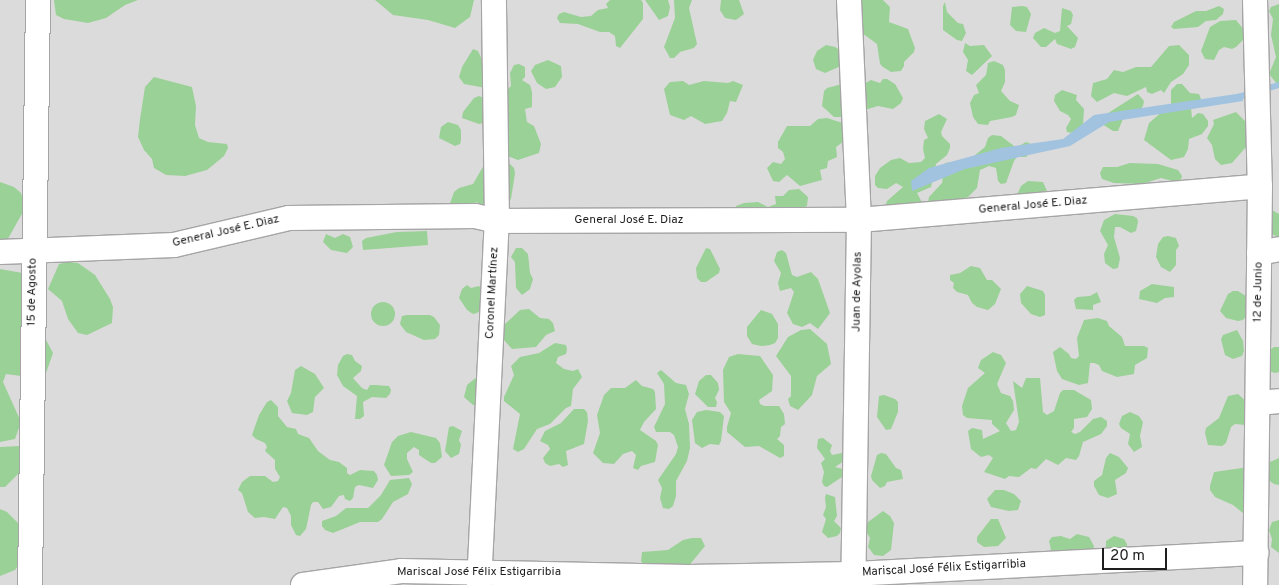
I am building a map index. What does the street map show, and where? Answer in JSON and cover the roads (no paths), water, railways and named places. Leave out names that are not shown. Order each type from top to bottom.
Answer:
[{"type":"street","name":"15 de Agosto","points":[[30,585],[38,0]]},
{"type":"street","name":"Coronel Martínez","points":[[479,578],[497,221],[494,0]]},
{"type":"street","name":"Juan de Ayolas","points":[[849,0],[859,220],[853,579]]},
{"type":"street","name":"12 de Junio","points":[[1255,0],[1260,186],[1269,251],[1268,402],[1256,553],[1256,585]]},
{"type":"street","name":"General José E. Diaz","points":[[0,252],[174,245],[289,218],[475,216],[497,221],[859,220],[1260,186]]},
{"type":"street","name":"Mariscal José Félix Estigarribia","points":[[303,585],[401,571],[479,578],[688,577],[853,579],[1256,553]]},
{"type":"water","points":[[1243,93],[1243,101],[1109,122],[1070,146],[965,169],[912,191],[911,181],[929,168],[1001,148],[1063,139],[1094,115]]},
{"type":"waterway","points":[[1235,98],[1279,85]]}]
